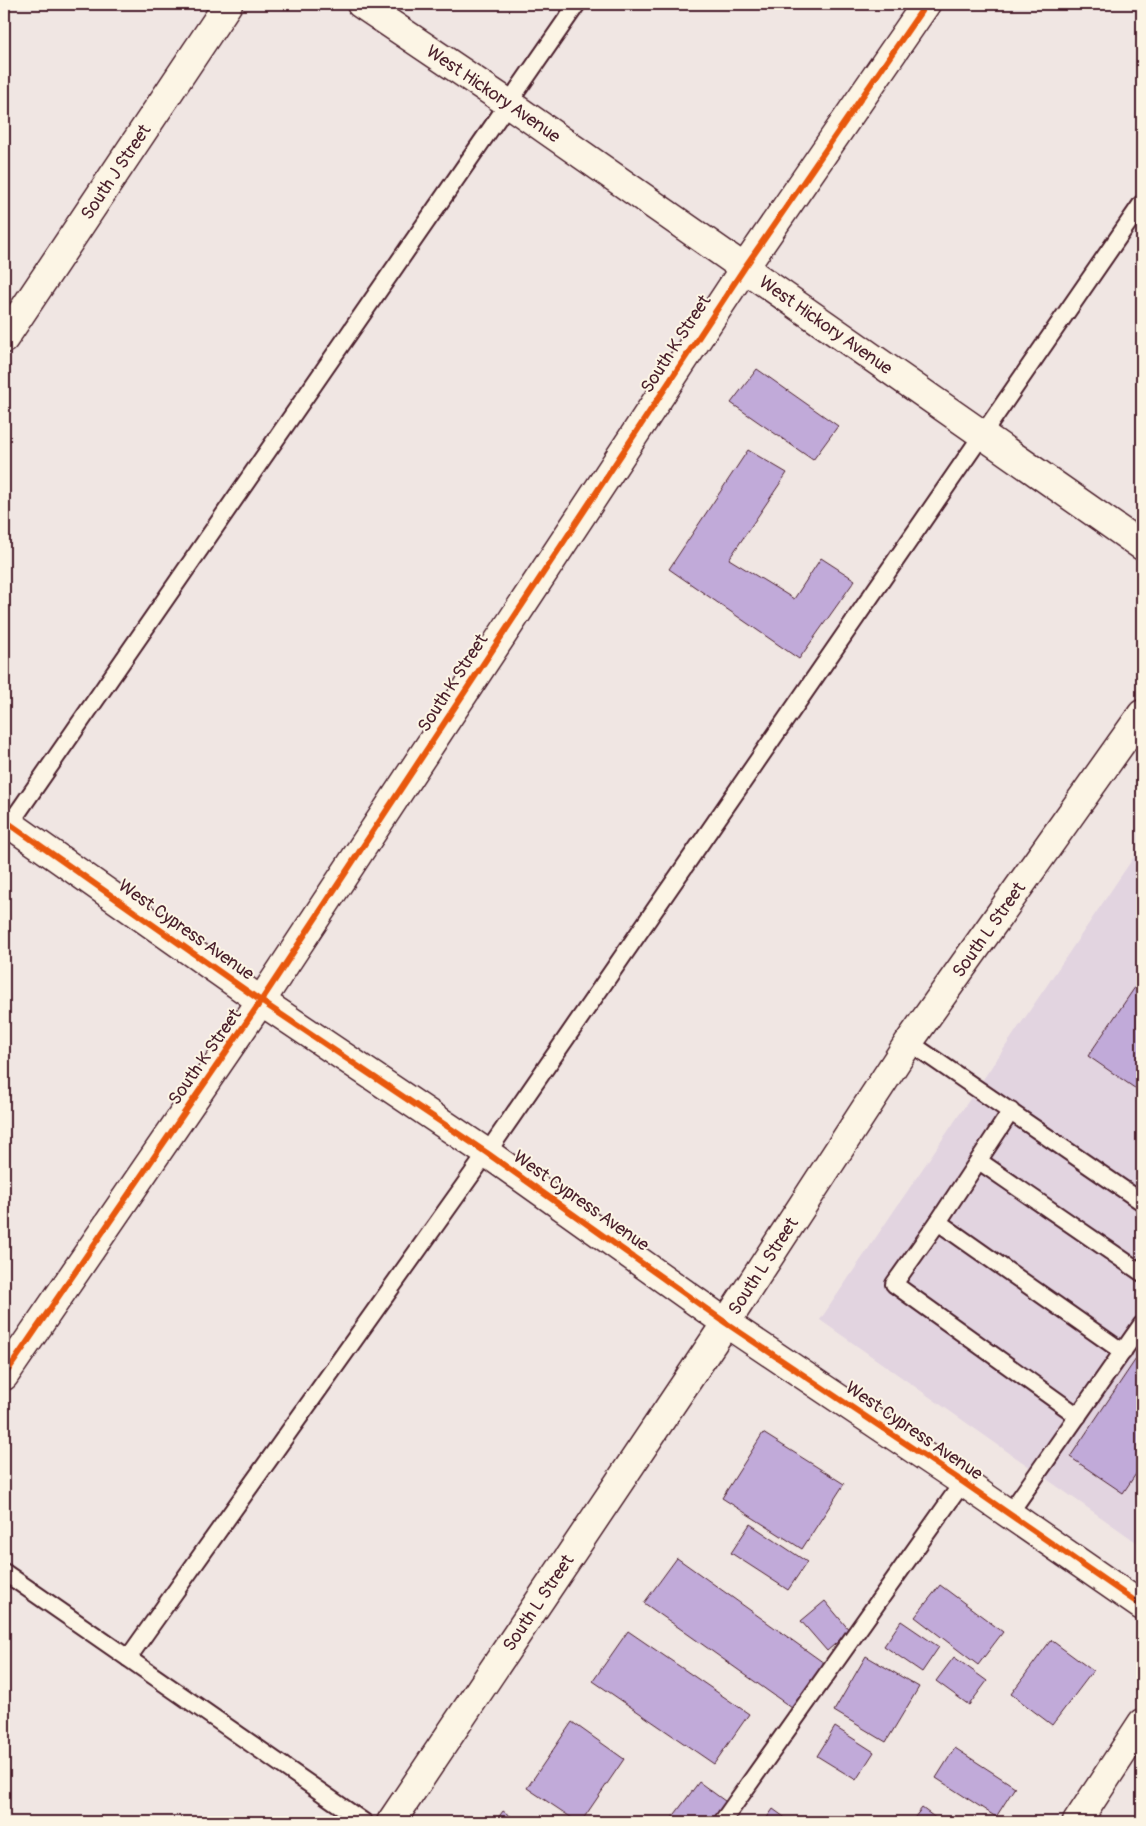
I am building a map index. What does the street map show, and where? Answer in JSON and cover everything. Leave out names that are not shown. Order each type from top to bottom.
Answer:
[{"type":"street","name":"South J Street","points":[[4,339],[228,4]]},
{"type":"street","name":"West Hickory Avenue","points":[[360,4],[508,103],[745,267],[1142,546]]},
{"type":"street","name":"South K Street","points":[[4,1376],[261,1002],[745,267],[926,4]]},
{"type":"street","name":"South L Street","points":[[391,1822],[726,1323],[909,1042],[1142,714]]},
{"type":"street","name":"West Cypress Avenue","points":[[6,826],[261,1002],[488,1153],[726,1323],[963,1482],[1142,1606]]},
{"type":"street","points":[[1077,1822],[1142,1723]]},
{"type":"lane","points":[[6,826],[577,4]]},
{"type":"lane","points":[[128,1658],[488,1153],[1142,203]]},
{"type":"lane","points":[[909,1042],[1142,1202]]},
{"type":"lane","points":[[1011,1112],[938,1222],[894,1284],[1078,1416]]},
{"type":"lane","points":[[979,1160],[1142,1273]]},
{"type":"lane","points":[[938,1222],[1123,1352]]},
{"type":"lane","points":[[1009,1514],[1142,1324]]},
{"type":"lane","points":[[722,1822],[963,1482]]},
{"type":"lane","points":[[4,1572],[364,1822]]},
{"type":"shaded area","points":[[1142,845],[1142,1546],[820,1320]]},
{"type":"building","points":[[757,369],[838,426],[813,460],[731,403]]},
{"type":"building","points":[[748,450],[787,473],[729,559],[794,599],[821,558],[855,580],[799,659],[669,569]]},
{"type":"building","points":[[1142,977],[1142,1093],[1088,1056]]},
{"type":"building","points":[[1142,1350],[1142,1465],[1123,1493],[1070,1457]]},
{"type":"building","points":[[763,1433],[844,1484],[802,1549],[722,1498]]},
{"type":"building","points":[[750,1524],[807,1562],[788,1590],[731,1553]]},
{"type":"building","points":[[677,1558],[824,1663],[792,1708],[644,1603]]},
{"type":"building","points":[[940,1585],[1003,1632],[978,1665],[915,1617]]},
{"type":"building","points":[[825,1601],[850,1631],[827,1651],[801,1621]]},
{"type":"building","points":[[901,1621],[939,1647],[922,1672],[884,1646]]},
{"type":"building","points":[[628,1631],[749,1714],[714,1764],[593,1681]]},
{"type":"building","points":[[1051,1640],[1093,1671],[1052,1725],[1011,1694]]},
{"type":"building","points":[[866,1656],[919,1687],[886,1742],[834,1711]]},
{"type":"building","points":[[954,1657],[987,1681],[969,1705],[936,1681]]},
{"type":"building","points":[[572,1722],[624,1759],[581,1822],[578,1822],[527,1788]]},
{"type":"building","points":[[835,1727],[874,1752],[856,1780],[817,1756]]},
{"type":"building","points":[[955,1748],[1015,1787],[996,1817],[936,1778]]},
{"type":"building","points":[[699,1782],[729,1804],[716,1822],[669,1822]]},
{"type":"building","points":[[922,1808],[941,1822],[911,1822]]},
{"type":"building","points":[[773,1809],[791,1822],[764,1822]]},
{"type":"building","points":[[503,1811],[519,1822],[495,1822]]},
{"type":"cycle path","points":[[4,1376],[261,1001],[745,267],[926,4]]},
{"type":"cycle path","points":[[4,820],[261,1001],[487,1153],[726,1323],[963,1482],[1142,1606]]}]
